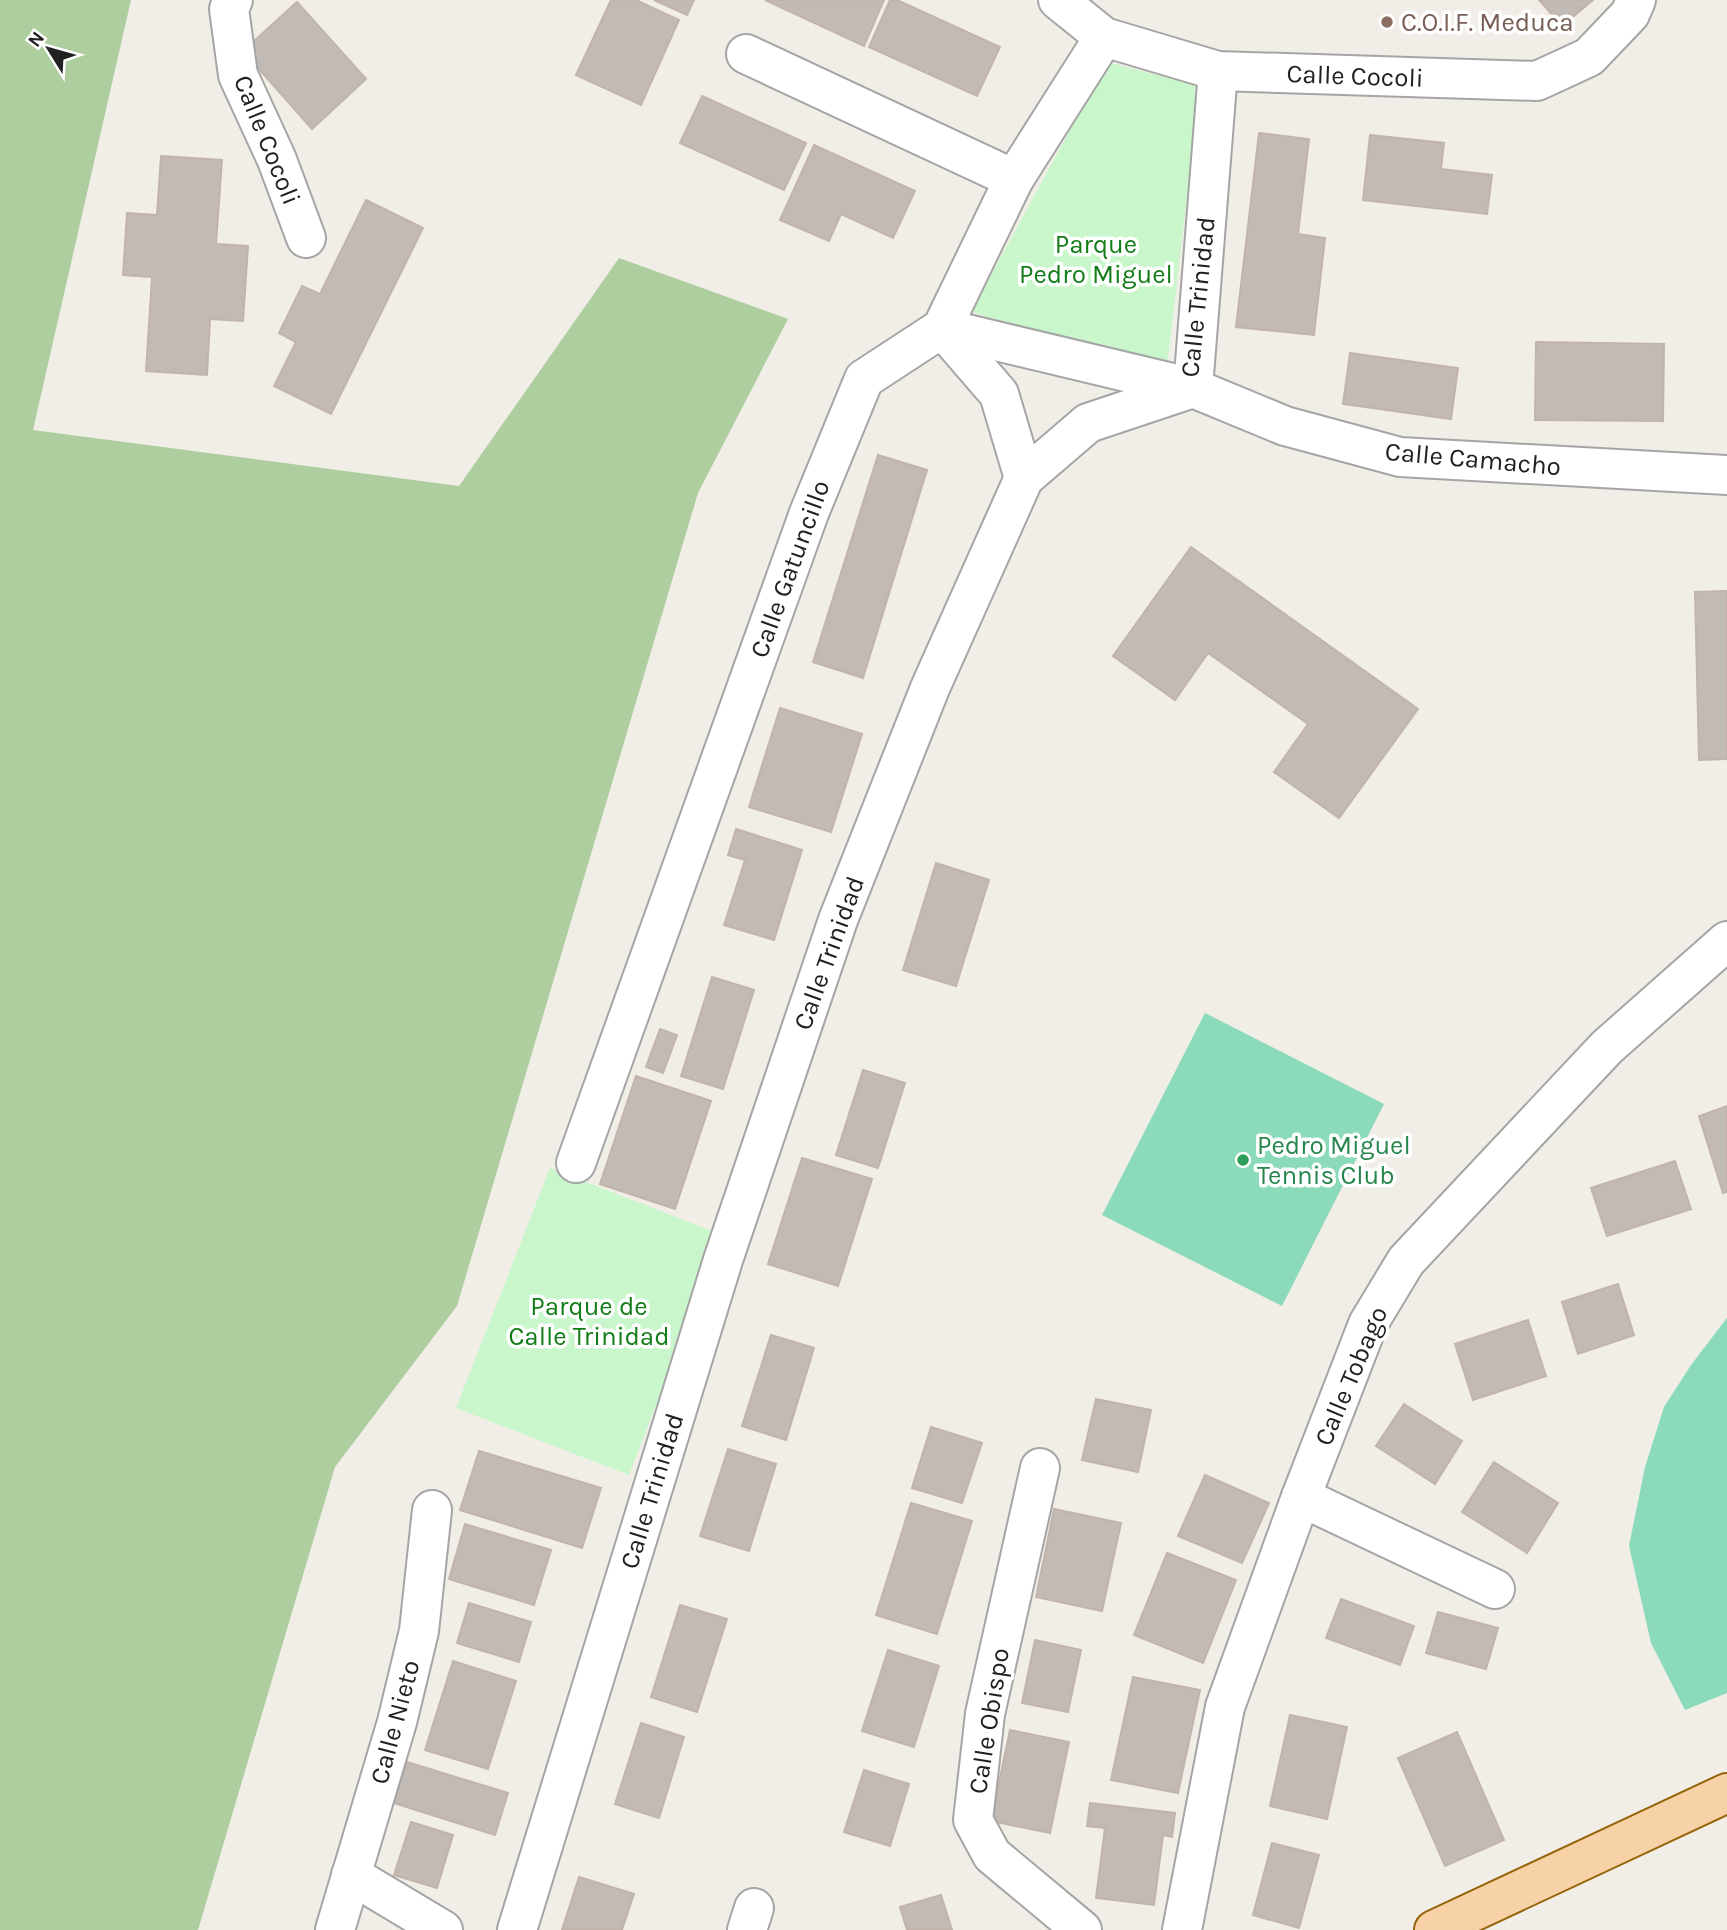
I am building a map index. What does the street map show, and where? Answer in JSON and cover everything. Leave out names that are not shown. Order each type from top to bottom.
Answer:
[{"type":"main road","points":[[1434,1930],[1727,1793]]},
{"type":"street","name":"Calle Cocoli","points":[[233,0],[229,9],[238,75],[277,160],[306,238]]},
{"type":"street","name":"Calle Cocoli","points":[[1058,0],[1104,37],[1218,71],[1537,81],[1589,57],[1630,14],[1636,0]]},
{"type":"street","points":[[1024,478],[999,394],[942,328],[1014,179],[1104,37]]},
{"type":"street","points":[[746,54],[1014,179]]},
{"type":"street","name":"Calle Trinidad","points":[[517,1930],[723,1260],[838,920],[930,688],[1024,478],[1088,423],[1193,388],[1218,71]]},
{"type":"street","name":"Calle Camacho","points":[[942,328],[1193,388],[1285,426],[1399,457],[1727,475]]},
{"type":"street","name":"Calle Gatuncillo","points":[[576,1163],[808,513],[864,379],[942,328]]},
{"type":"street","name":"Calle Tobago","points":[[1182,1930],[1225,1707],[1301,1497],[1368,1324],[1406,1261],[1606,1046],[1727,941]]},
{"type":"street","name":"Calle Obispo","points":[[1040,1468],[985,1714],[973,1820],[992,1855],[1082,1930]]},
{"type":"street","points":[[1301,1497],[1494,1589]]},
{"type":"street","name":"Calle Nieto","points":[[335,1930],[397,1722],[419,1630],[432,1510]]},
{"type":"street","points":[[351,1875],[443,1930]]},
{"type":"green space","points":[[0,0],[131,0],[33,430],[459,486],[619,258],[788,319],[698,493],[457,1306],[335,1467],[198,1930],[0,1930]]},
{"type":"green space","name":"Parque Pedro Miguel","points":[[1107,62],[1200,86],[1167,367],[971,312]]},
{"type":"green space","name":"Pedro Miguel Tennis Club","points":[[1205,1013],[1384,1104],[1282,1306],[1102,1215]]},
{"type":"green space","name":"Parque de Calle Trinidad","points":[[550,1168],[722,1235],[629,1475],[456,1408]]},
{"type":"green space","points":[[1727,1318],[1727,1693],[1685,1710],[1651,1643],[1629,1546],[1645,1467],[1664,1407],[1691,1365]]},
{"type":"building","points":[[611,0],[636,0],[679,20],[641,105],[576,75]]},
{"type":"building","points":[[654,0],[694,0],[687,15]]},
{"type":"building","points":[[765,0],[884,0],[864,46]]},
{"type":"building","points":[[890,0],[897,0],[1000,47],[977,96],[869,47]]},
{"type":"building","points":[[1539,0],[1593,0],[1562,26]]},
{"type":"building","points":[[297,2],[366,79],[312,129],[243,51]]},
{"type":"building","points":[[702,96],[806,143],[784,190],[680,143]]},
{"type":"building","points":[[1259,133],[1309,139],[1298,234],[1325,238],[1314,335],[1236,327]]},
{"type":"building","points":[[1370,135],[1444,143],[1441,169],[1492,175],[1487,214],[1363,200]]},
{"type":"building","points":[[814,145],[915,191],[893,238],[841,214],[829,241],[780,220]]},
{"type":"building","points":[[161,156],[222,160],[216,244],[248,246],[243,321],[210,319],[207,375],[146,371],[152,277],[123,275],[127,213],[157,215]]},
{"type":"building","points":[[366,200],[423,228],[331,414],[274,386],[296,342],[279,333],[302,286],[320,294]]},
{"type":"building","points":[[1536,342],[1664,344],[1663,421],[1535,420]]},
{"type":"building","points":[[1350,353],[1458,368],[1451,419],[1343,404]]},
{"type":"building","points":[[878,455],[927,470],[863,678],[813,662]]},
{"type":"building","points":[[1191,547],[1418,709],[1339,818],[1274,772],[1308,724],[1208,653],[1175,700],[1113,656]]},
{"type":"building","points":[[1727,591],[1727,759],[1699,760],[1695,592]]},
{"type":"building","points":[[780,708],[862,734],[831,832],[749,807]]},
{"type":"building","points":[[736,829],[802,850],[774,940],[724,925],[745,860],[728,855]]},
{"type":"building","points":[[936,863],[989,880],[956,986],[903,970]]},
{"type":"building","points":[[712,977],[754,990],[723,1089],[681,1076]]},
{"type":"building","points":[[660,1029],[677,1035],[663,1073],[646,1067]]},
{"type":"building","points":[[863,1070],[905,1083],[878,1168],[836,1155]]},
{"type":"building","points":[[636,1076],[711,1101],[675,1209],[600,1184]]},
{"type":"building","points":[[1727,1106],[1727,1192],[1723,1193],[1699,1116]]},
{"type":"building","points":[[802,1158],[872,1179],[838,1286],[768,1264]]},
{"type":"building","points":[[1675,1161],[1691,1209],[1607,1236],[1591,1188]]},
{"type":"building","points":[[1618,1284],[1634,1335],[1578,1354],[1562,1302]]},
{"type":"building","points":[[1528,1320],[1546,1376],[1473,1400],[1455,1344]]},
{"type":"building","points":[[771,1335],[814,1348],[786,1440],[742,1426]]},
{"type":"building","points":[[1096,1399],[1151,1410],[1138,1472],[1082,1460]]},
{"type":"building","points":[[1404,1404],[1462,1441],[1435,1484],[1376,1446]]},
{"type":"building","points":[[931,1427],[982,1443],[962,1503],[912,1488]]},
{"type":"building","points":[[728,1449],[776,1464],[749,1551],[700,1536]]},
{"type":"building","points":[[479,1451],[601,1488],[582,1548],[460,1510]]},
{"type":"building","points":[[1494,1462],[1558,1503],[1527,1553],[1462,1512]]},
{"type":"building","points":[[1205,1475],[1269,1503],[1242,1563],[1178,1536]]},
{"type":"building","points":[[911,1503],[972,1521],[937,1634],[876,1615]]},
{"type":"building","points":[[1054,1509],[1121,1523],[1102,1611],[1036,1597]]},
{"type":"building","points":[[465,1524],[551,1550],[534,1605],[449,1579]]},
{"type":"building","points":[[1167,1553],[1236,1580],[1203,1663],[1134,1635]]},
{"type":"building","points":[[1341,1599],[1414,1626],[1400,1665],[1326,1638]]},
{"type":"building","points":[[469,1603],[531,1622],[519,1662],[457,1643]]},
{"type":"building","points":[[680,1605],[727,1619],[697,1712],[651,1697]]},
{"type":"building","points":[[1438,1612],[1498,1628],[1486,1669],[1426,1653]]},
{"type":"building","points":[[1035,1640],[1081,1650],[1068,1712],[1022,1703]]},
{"type":"building","points":[[888,1650],[939,1666],[914,1747],[862,1731]]},
{"type":"building","points":[[453,1661],[516,1681],[488,1769],[425,1750]]},
{"type":"building","points":[[1133,1677],[1200,1690],[1178,1793],[1111,1780]]},
{"type":"building","points":[[1290,1715],[1347,1727],[1327,1819],[1270,1806]]},
{"type":"building","points":[[641,1723],[684,1737],[659,1818],[615,1804]]},
{"type":"building","points":[[1010,1730],[1069,1742],[1050,1833],[991,1821]]},
{"type":"building","points":[[1457,1732],[1504,1840],[1445,1866],[1398,1758]]},
{"type":"building","points":[[407,1762],[508,1793],[495,1835],[394,1803]]},
{"type":"building","points":[[864,1770],[909,1784],[890,1846],[844,1832]]},
{"type":"building","points":[[1090,1803],[1175,1813],[1172,1837],[1163,1835],[1154,1905],[1096,1898],[1105,1828],[1087,1826]]},
{"type":"building","points":[[411,1822],[453,1835],[437,1888],[394,1875]]},
{"type":"building","points":[[1272,1843],[1319,1855],[1299,1928],[1253,1915]]},
{"type":"building","points":[[579,1877],[634,1894],[622,1930],[562,1930]]},
{"type":"building","points":[[941,1895],[952,1930],[907,1930],[900,1907]]},
{"type":"place","name":"C.O.I.F. Meduca","points":[[1387,22]]},
{"type":"place","name":"Pedro Miguel Tennis Club","points":[[1243,1160]]}]
